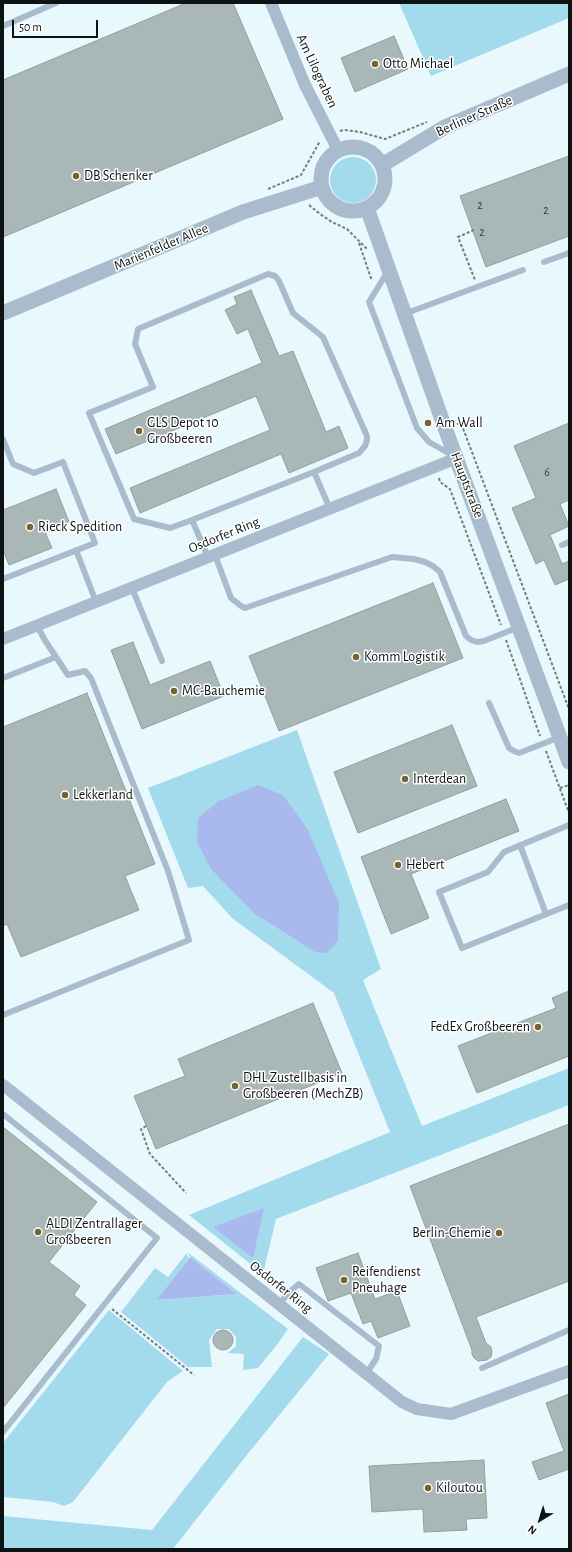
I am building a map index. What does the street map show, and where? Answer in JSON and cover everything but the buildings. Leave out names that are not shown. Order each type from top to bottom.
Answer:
[{"type":"street","name":"Am Lilograben","points":[[271,3],[305,84],[338,150]]},
{"type":"street","name":"Berliner Straße","points":[[382,164],[445,127],[569,74]]},
{"type":"street","points":[[350,147],[363,148],[374,155],[382,164],[385,174],[385,184],[378,198],[367,208],[348,210],[339,208],[328,199],[322,187],[321,176],[323,166],[329,156],[338,150],[350,147]]},
{"type":"street","name":"Marienfelder Allee","points":[[3,313],[243,212],[322,187]]},
{"type":"street","name":"Hauptstraße","points":[[367,208],[404,314],[569,761]]},
{"type":"street","name":"Osdorfer Ring","points":[[3,639],[457,458]]},
{"type":"street","name":"Osdorfer Ring","points":[[3,1085],[402,1402],[417,1409],[451,1414],[569,1371]]},
{"type":"lane","points":[[3,26],[56,3]]},
{"type":"lane","points":[[544,262],[569,252]]},
{"type":"lane","points":[[388,270],[369,302],[417,428],[429,442],[457,458]]},
{"type":"lane","points":[[404,314],[523,270]]},
{"type":"lane","points":[[268,274],[275,276],[279,281],[293,313],[323,337],[367,436],[365,446],[359,453],[314,472],[170,528],[134,519],[90,413],[153,387],[134,344],[138,329],[268,274]]},
{"type":"lane","points":[[3,439],[13,464],[34,473],[63,462],[95,543],[3,579]]},
{"type":"lane","points":[[314,472],[330,509]]},
{"type":"lane","points":[[192,520],[212,556],[231,598],[245,608],[382,559],[392,557],[414,559],[432,566],[440,572],[466,636],[471,640],[477,642],[484,641],[520,627]]},
{"type":"lane","points":[[562,545],[569,542]]},
{"type":"lane","points":[[76,550],[96,602]]},
{"type":"lane","points":[[132,588],[162,661]]},
{"type":"lane","points":[[3,1015],[189,940],[168,871],[91,678],[85,671],[68,675],[36,626]]},
{"type":"lane","points":[[3,678],[56,657]]},
{"type":"lane","points":[[489,703],[509,748],[514,751],[519,753],[560,737]]},
{"type":"lane","points":[[569,825],[504,852],[488,872],[439,892],[462,948],[569,905]]},
{"type":"lane","points":[[520,845],[546,914]]},
{"type":"lane","points":[[3,1114],[157,1238],[3,1432]]},
{"type":"lane","points":[[279,1305],[288,1293],[299,1284],[379,1346],[376,1359],[366,1374]]},
{"type":"lane","points":[[482,1368],[569,1330]]},
{"type":"path","points":[[265,190],[301,175],[320,141],[331,135],[344,130],[360,132],[385,139],[430,120]]},
{"type":"path","points":[[301,175],[304,193],[310,206],[332,222],[347,229],[366,248]]},
{"type":"path","points":[[474,230],[458,237],[477,287]]},
{"type":"path","points":[[359,242],[375,291]]},
{"type":"path","points":[[454,425],[461,423],[569,709]]},
{"type":"path","points":[[438,477],[440,482],[450,489],[569,813]]},
{"type":"path","points":[[560,788],[569,785]]},
{"type":"path","points":[[146,1126],[141,1129],[150,1154],[186,1193]]},
{"type":"path","points":[[105,1303],[194,1376]]},
{"type":"shaded area","points":[[399,3],[569,3],[569,18],[431,76]]},
{"type":"shaded area","points":[[348,157],[358,157],[366,161],[372,167],[376,175],[376,185],[372,193],[366,199],[358,203],[348,203],[340,199],[334,193],[330,185],[330,175],[334,167],[340,161]]},
{"type":"shaded area","points":[[297,730],[381,969],[363,980],[422,1126],[569,1068],[569,1105],[276,1219],[263,1274],[189,1215],[390,1132],[334,993],[232,918],[203,886],[188,888],[148,788]]},
{"type":"shaded area","points":[[258,785],[283,795],[308,830],[339,903],[338,941],[327,953],[315,952],[254,913],[211,869],[197,842],[198,818],[219,801]]},
{"type":"shaded area","points":[[264,1208],[253,1258],[213,1227]]},
{"type":"shaded area","points":[[187,1252],[288,1329],[258,1368],[243,1370],[244,1354],[228,1353],[236,1346],[236,1337],[229,1329],[217,1329],[209,1340],[212,1367],[188,1367],[121,1312],[155,1268],[168,1277],[186,1254],[189,1258],[158,1300],[237,1294],[190,1257]]},
{"type":"shaded area","points":[[190,1257],[237,1294],[157,1300]]},
{"type":"shaded area","points":[[109,1310],[183,1371],[167,1382],[73,1502],[64,1506],[53,1502],[3,1497],[3,1443]]},
{"type":"shaded area","points":[[303,1337],[329,1354],[173,1549],[3,1549],[3,1516],[152,1530]]},
{"type":"place","name":"Otto Michael","points":[[375,64]]},
{"type":"place","name":"DB Schenker","points":[[76,176]]},
{"type":"place","name":"Am Wall","points":[[428,423]]},
{"type":"place","name":"GLS Depot 10 Großbeeren","points":[[139,431]]},
{"type":"place","name":"Rieck Spedition","points":[[30,527]]},
{"type":"place","name":"Komm Logistik","points":[[356,657]]},
{"type":"place","name":"MC-Bauchemie","points":[[174,691]]},
{"type":"place","name":"Interdean","points":[[405,779]]},
{"type":"place","name":"Lekkerland","points":[[65,795]]},
{"type":"place","name":"Hebert","points":[[398,865]]},
{"type":"place","name":"FedEx Großbeeren","points":[[538,1027]]},
{"type":"place","name":"DHL Zustellbasis in Großbeeren (MechZB)","points":[[235,1086]]},
{"type":"place","name":"ALDI Zentrallager Großbeeren","points":[[38,1232]]},
{"type":"place","name":"Berlin-Chemie","points":[[499,1233]]},
{"type":"place","name":"Reifendienst Pneuhage","points":[[344,1280]]},
{"type":"place","name":"Kiloutou","points":[[428,1488]]}]
